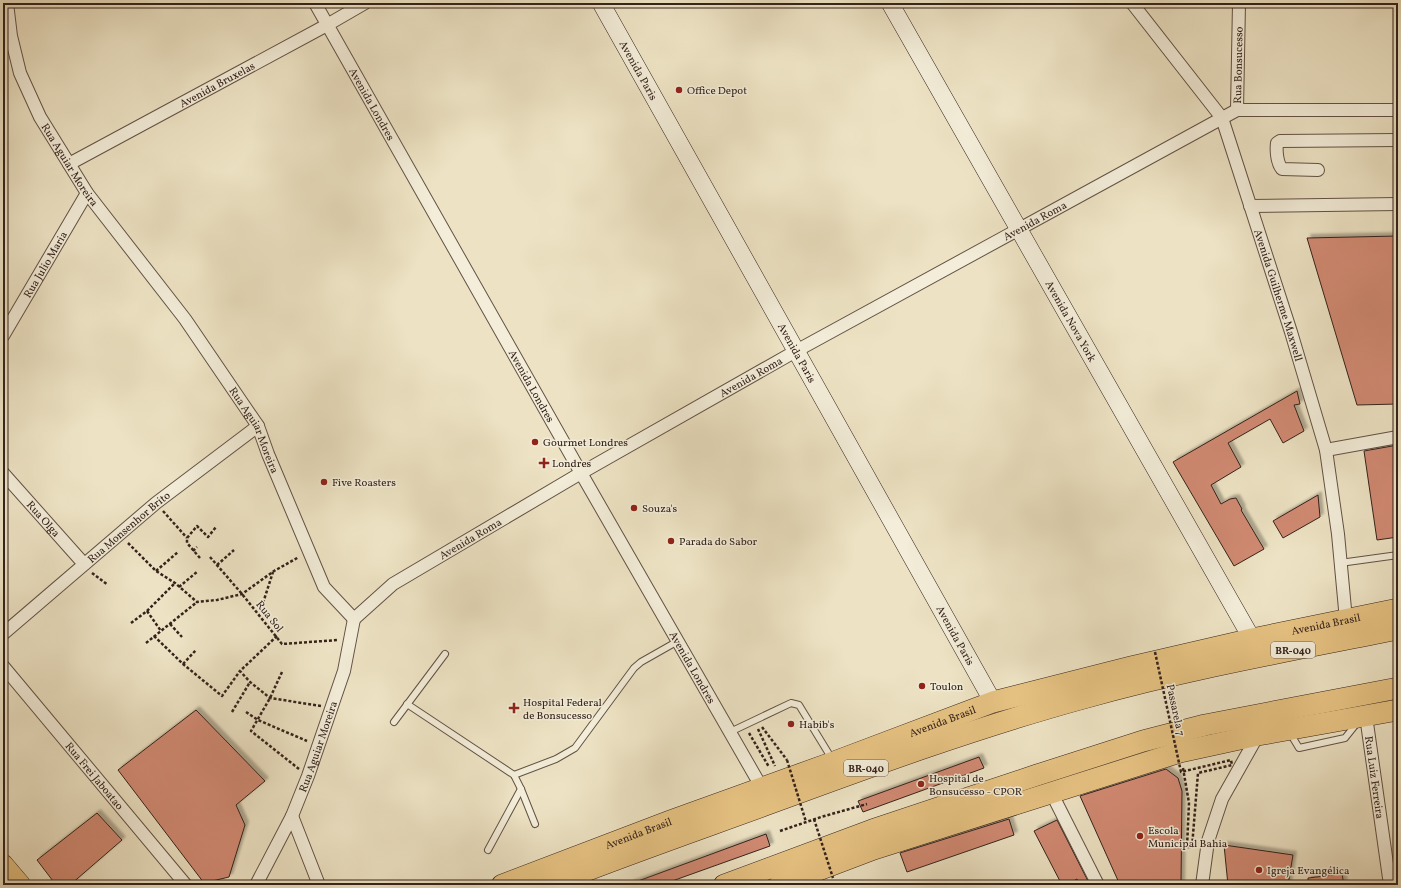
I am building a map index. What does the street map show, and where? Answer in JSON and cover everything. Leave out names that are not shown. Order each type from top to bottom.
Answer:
[{"type":"highway","name":"Avenida Brasil","points":[[502,885],[670,821],[834,762],[993,702],[1131,667],[1252,639],[1398,609]]},
{"type":"highway","points":[[1346,620],[1382,621],[1398,618]]},
{"type":"highway","name":"Avenida Brasil","points":[[549,885],[813,787],[997,723],[1189,671],[1398,629]]},
{"type":"highway","points":[[724,885],[872,830],[1143,741],[1205,726],[1398,688]]},
{"type":"highway","points":[[779,885],[874,849],[1051,792],[1180,762],[1258,735],[1398,694]]},
{"type":"highway","points":[[1258,735],[1398,710]]},
{"type":"highway","points":[[3,865],[20,885]]},
{"type":"highway","points":[[3,882],[7,885]]},
{"type":"main road","name":"Avenida Paris","points":[[601,3],[993,702]]},
{"type":"main road","name":"Avenida Nova York","points":[[890,3],[1252,639]]},
{"type":"street","name":"Rua Aguiar Moreira","points":[[7,3],[11,36],[20,73],[40,118],[87,193],[185,319],[258,426],[308,552],[324,587],[354,619],[344,671],[308,776],[292,816],[256,885]]},
{"type":"street","name":"Avenida Londres","points":[[315,3],[762,788]]},
{"type":"street","name":"Avenida Bruxelas","points":[[69,164],[365,3]]},
{"type":"street","name":"Avenida Guilherme Maxwell","points":[[1132,3],[1222,118],[1291,332],[1326,450],[1346,620]]},
{"type":"street","name":"Rua Bonsucesso","points":[[1222,118],[1237,110],[1239,3]]},
{"type":"street","points":[[1237,110],[1398,110]]},
{"type":"street","name":"Avenida Roma","points":[[354,619],[393,584],[581,472],[796,351],[1222,118]]},
{"type":"street","points":[[1318,170],[1282,169],[1276,149],[1277,144],[1280,141],[1398,140]]},
{"type":"street","name":"Rua Julio Maria","points":[[3,336],[87,193]]},
{"type":"street","points":[[1250,206],[1398,204]]},
{"type":"street","name":"Rua Monsenhor Brito","points":[[3,634],[156,503],[258,426]]},
{"type":"street","points":[[1326,450],[1398,437]]},
{"type":"street","name":"Rua Olga","points":[[3,473],[84,564]]},
{"type":"street","name":"Rua Frei Jaboatao","points":[[3,666],[186,885]]},
{"type":"street","name":"Rua Luiz Ferreira","points":[[1364,717],[1390,885]]},
{"type":"street","points":[[1202,885],[1208,841],[1222,799],[1258,735]]},
{"type":"street","points":[[1051,792],[1098,885]]},
{"type":"street","points":[[292,816],[320,885]]},
{"type":"lane","points":[[1340,563],[1398,556]]},
{"type":"lane","points":[[514,775],[556,759],[574,748],[634,668],[641,662],[678,641]]},
{"type":"lane","points":[[394,722],[445,654]]},
{"type":"lane","points":[[732,737],[791,703],[799,705],[834,762]]},
{"type":"lane","points":[[407,704],[514,775],[535,824]]},
{"type":"lane","points":[[488,850],[521,789]]},
{"type":"path","points":[[156,503],[187,538],[187,543],[200,558]]},
{"type":"path","points":[[187,538],[197,526],[208,537],[216,527]]},
{"type":"path","points":[[119,535],[156,571],[175,583],[197,602]]},
{"type":"path","points":[[193,551],[197,547]]},
{"type":"path","points":[[217,565],[234,550]]},
{"type":"path","points":[[156,571],[178,552]]},
{"type":"path","points":[[146,643],[197,602],[217,600],[242,594],[274,571],[308,552]]},
{"type":"path","name":"Rua Sol","points":[[210,557],[277,636],[282,644],[350,640]]},
{"type":"path","points":[[179,587],[198,571]]},
{"type":"path","points":[[263,603],[274,571]]},
{"type":"path","name":"Rua Monsenhor Brito","points":[[93,573],[108,585]]},
{"type":"path","points":[[131,623],[147,611],[175,583]]},
{"type":"path","points":[[147,611],[161,631]]},
{"type":"path","points":[[170,624],[182,637]]},
{"type":"path","points":[[154,636],[183,664],[222,696],[240,671],[277,636]]},
{"type":"path","points":[[183,664],[196,650]]},
{"type":"path","name":"Passarela 7","points":[[1155,652],[1189,803],[1187,847],[1192,847],[1198,773],[1232,765],[1231,760],[1180,762]]},
{"type":"path","points":[[240,671],[250,682],[270,698],[332,708]]},
{"type":"path","points":[[282,672],[270,698],[251,731],[308,776]]},
{"type":"path","points":[[232,712],[250,682]]},
{"type":"path","points":[[246,712],[258,720],[319,746]]},
{"type":"path","points":[[732,737],[750,732],[770,768],[776,765],[757,727],[760,724],[787,760],[806,822]]},
{"type":"path","points":[[780,831],[821,817],[867,804]]},
{"type":"path","points":[[814,820],[833,878]]},
{"type":"building","points":[[1398,236],[1398,404],[1357,405],[1307,238]]},
{"type":"building","points":[[1297,391],[1300,404],[1294,405],[1304,431],[1283,443],[1270,419],[1228,443],[1241,467],[1211,485],[1221,504],[1230,499],[1236,498],[1242,509],[1241,510],[1264,549],[1234,566],[1173,462]]},
{"type":"building","points":[[1398,445],[1398,537],[1377,540],[1364,451]]},
{"type":"building","points":[[1318,495],[1320,517],[1283,538],[1273,521]]},
{"type":"building","points":[[196,710],[265,781],[236,805],[245,825],[229,877],[204,883],[118,770]]},
{"type":"building","name":"Hospital de Bonsucesso - CPOR","points":[[979,757],[984,768],[863,812],[858,801]]},
{"type":"building","name":"Escola Municipal Bahia","points":[[1166,769],[1178,778],[1182,791],[1181,885],[1120,885],[1080,796]]},
{"type":"building","points":[[97,813],[122,840],[70,885],[56,885],[37,860]]},
{"type":"building","points":[[1009,819],[1014,835],[907,872],[900,853]]},
{"type":"building","points":[[1057,820],[1090,885],[1080,885],[1077,879],[1066,885],[1062,885],[1034,831]]},
{"type":"building","points":[[766,834],[770,846],[661,885],[630,885],[630,884]]},
{"type":"building","name":"Igreja Evangélica","points":[[1224,845],[1293,855],[1288,885],[1228,885]]},
{"type":"building","points":[[1342,874],[1344,885],[1308,885],[1308,878]]},
{"type":"place","name":"Office Depot","points":[[679,90]]},
{"type":"place","name":"Gourmet Londres","points":[[535,442]]},
{"type":"place","name":"Londres","points":[[544,463]]},
{"type":"place","name":"Five Roasters","points":[[324,482]]},
{"type":"place","name":"Souza's","points":[[634,508]]},
{"type":"place","name":"Parada do Sabor","points":[[671,541]]},
{"type":"place","name":"Toulon","points":[[922,686]]},
{"type":"place","name":"Hospital Federal de Bonsucesso","points":[[514,708]]},
{"type":"place","name":"Habib's","points":[[791,724]]},
{"type":"place","name":"Hospital de Bonsucesso - CPOR","points":[[921,784]]},
{"type":"place","name":"Escola Municipal Bahia","points":[[1140,836]]},
{"type":"place","name":"Igreja Evangélica","points":[[1259,870]]}]
